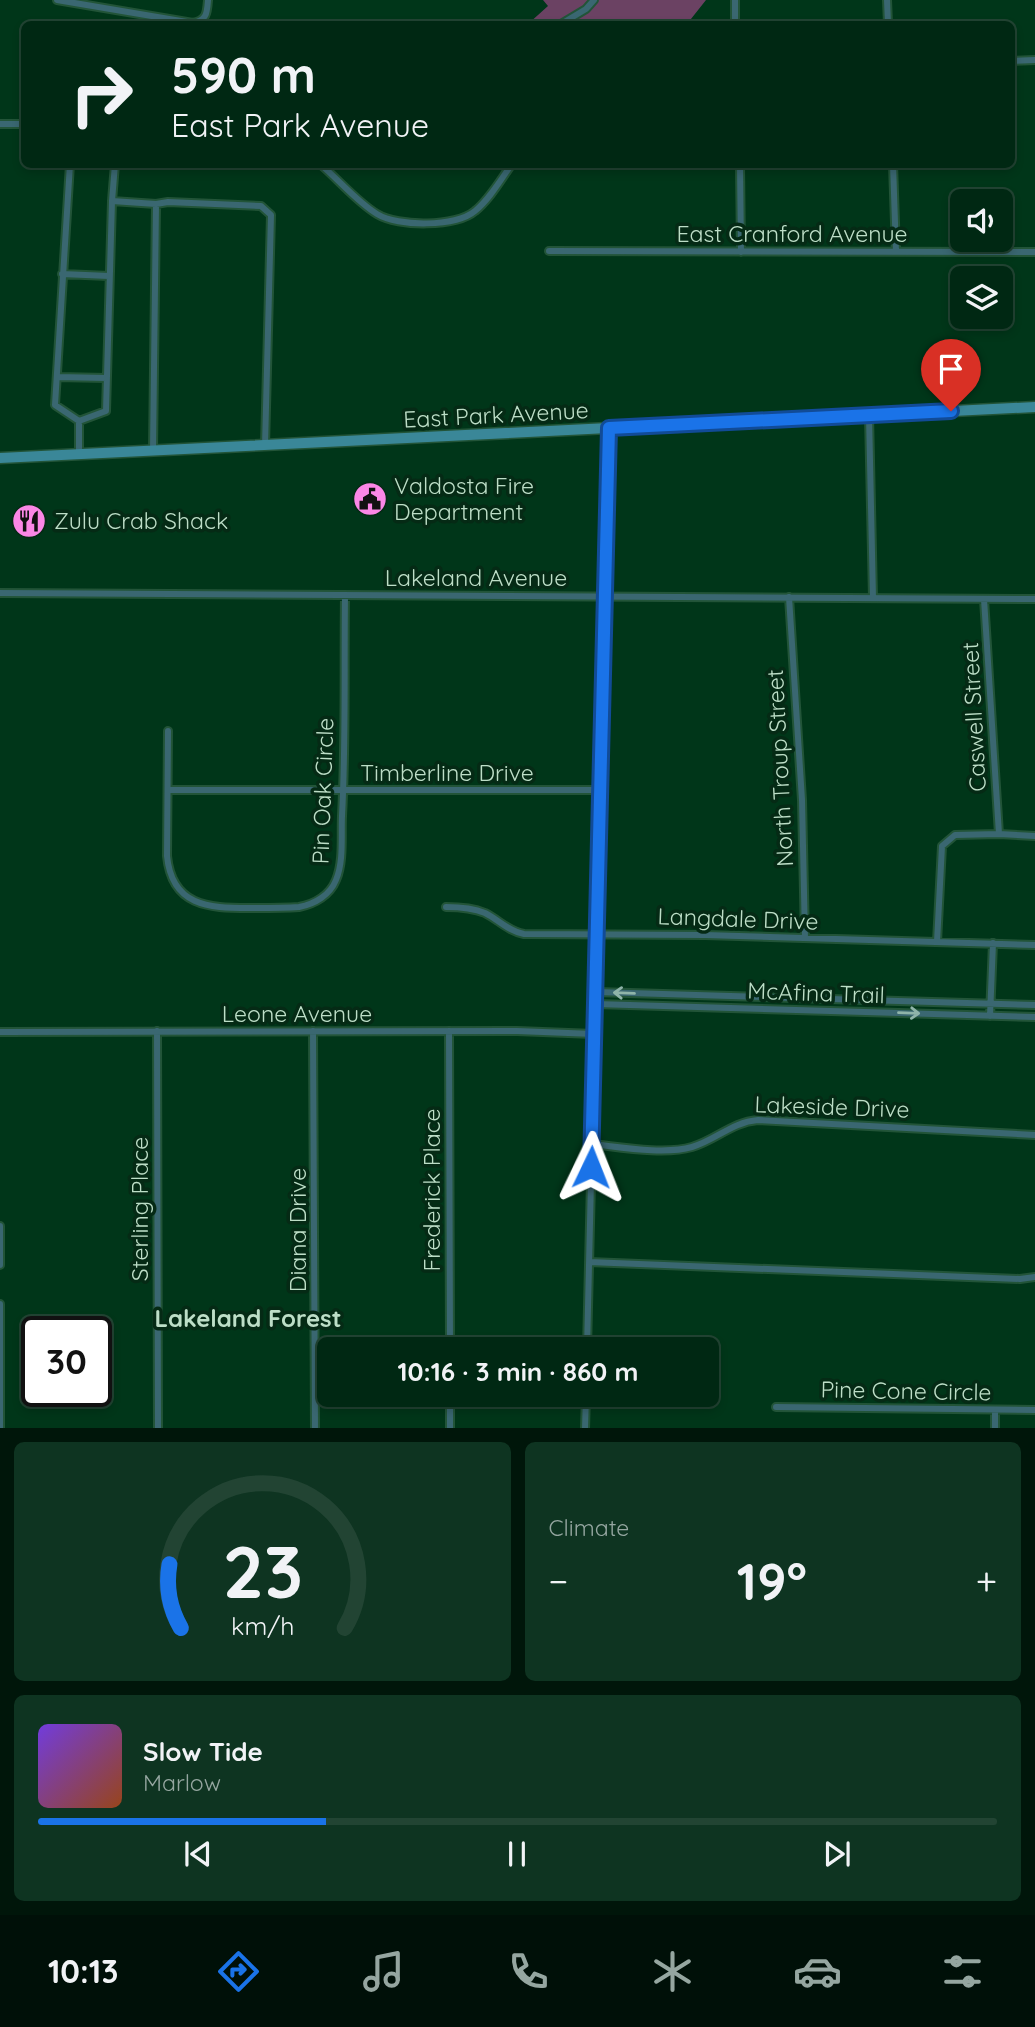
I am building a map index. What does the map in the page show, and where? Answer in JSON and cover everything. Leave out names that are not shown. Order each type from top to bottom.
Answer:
[{"type":"main road","name":"East Park Avenue","points":[[0,458],[1035,407]]},
{"type":"street","points":[[57,0],[181,21]]},
{"type":"street","points":[[100,0],[100,8]]},
{"type":"street","points":[[202,21],[206,16],[208,0]]},
{"type":"street","points":[[566,21],[586,9],[594,0]]},
{"type":"street","points":[[735,0],[735,21]]},
{"type":"street","points":[[887,0],[888,21]]},
{"type":"street","points":[[1015,61],[1035,60]]},
{"type":"street","points":[[0,124],[21,124]]},
{"type":"street","points":[[70,168],[55,405],[79,421]]},
{"type":"street","points":[[79,421],[106,411],[109,276],[116,168]]},
{"type":"street","points":[[325,168],[377,214],[419,223],[454,220],[474,212],[509,168]]},
{"type":"street","points":[[740,168],[741,252]]},
{"type":"street","points":[[893,168],[896,253]]},
{"type":"street","points":[[112,201],[261,206],[271,215],[265,446]]},
{"type":"street","points":[[153,451],[156,204]]},
{"type":"street","name":"East Cranford Avenue","points":[[549,251],[1035,252]]},
{"type":"street","points":[[62,274],[109,276]]},
{"type":"street","points":[[57,377],[107,379]]},
{"type":"street","points":[[869,415],[873,598]]},
{"type":"street","points":[[79,421],[79,455]]},
{"type":"street","points":[[587,1337],[609,428]]},
{"type":"street","name":"Lakeland Avenue","points":[[0,593],[1035,599]]},
{"type":"street","name":"Pin Oak Circle","points":[[168,731],[167,856],[171,875],[184,895],[200,904],[223,908],[299,907],[316,902],[328,893],[339,871],[344,790],[345,595]]},
{"type":"street","name":"North Troup Street","points":[[789,597],[802,800],[805,938]]},
{"type":"street","name":"Caswell Street","points":[[985,599],[999,834]]},
{"type":"street","name":"Timberline Drive","points":[[168,790],[601,790]]},
{"type":"street","points":[[937,942],[942,846],[955,835],[1035,836]]},
{"type":"street","name":"Langdale Drive","points":[[446,907],[474,909],[524,934],[646,934],[1035,944]]},
{"type":"street","points":[[990,1016],[993,943]]},
{"type":"street","name":"McAfina Trail","points":[[596,992],[1035,1005]]},
{"type":"street","points":[[657,994],[657,1006]]},
{"type":"street","points":[[706,995],[706,1008]]},
{"type":"street","points":[[755,997],[755,1009]]},
{"type":"street","points":[[805,1010],[806,998]]},
{"type":"street","points":[[855,1000],[855,1012]]},
{"type":"street","points":[[952,1015],[953,1003]]},
{"type":"street","name":"McAfina Trail","points":[[596,1004],[1035,1017]]},
{"type":"street","name":"Sterling Place","points":[[157,1031],[158,1428]]},
{"type":"street","name":"Diana Drive","points":[[313,1031],[315,1428]]},
{"type":"street","name":"Leone Avenue","points":[[0,1032],[449,1031],[594,1034]]},
{"type":"street","name":"Frederick Place","points":[[449,1031],[450,1337]]},
{"type":"street","name":"Lakeside Drive","points":[[592,1144],[680,1149],[701,1143],[738,1123],[758,1120],[1035,1135]]},
{"type":"street","points":[[0,1226],[0,1265]]},
{"type":"street","points":[[589,1262],[1020,1279],[1035,1277]]},
{"type":"street","points":[[0,1304],[0,1429]]},
{"type":"street","points":[[450,1407],[450,1428]]},
{"type":"street","points":[[585,1428],[586,1407]]},
{"type":"street","name":"Pine Cone Circle","points":[[776,1407],[1035,1410]]},
{"type":"street","points":[[995,1409],[995,1428]]},
{"type":"shaded area","points":[[543,0],[706,0],[689,21],[531,21],[548,6]]},
{"type":"place","name":"Valdosta Fire Department","points":[[370,499]]},
{"type":"place","name":"Zulu Crab Shack","points":[[29,521]]},
{"type":"district","name":"Lakeland Forest","points":[[248,1319]]},
{"type":"route","points":[[591,1167],[609,428],[951,411]]}]
